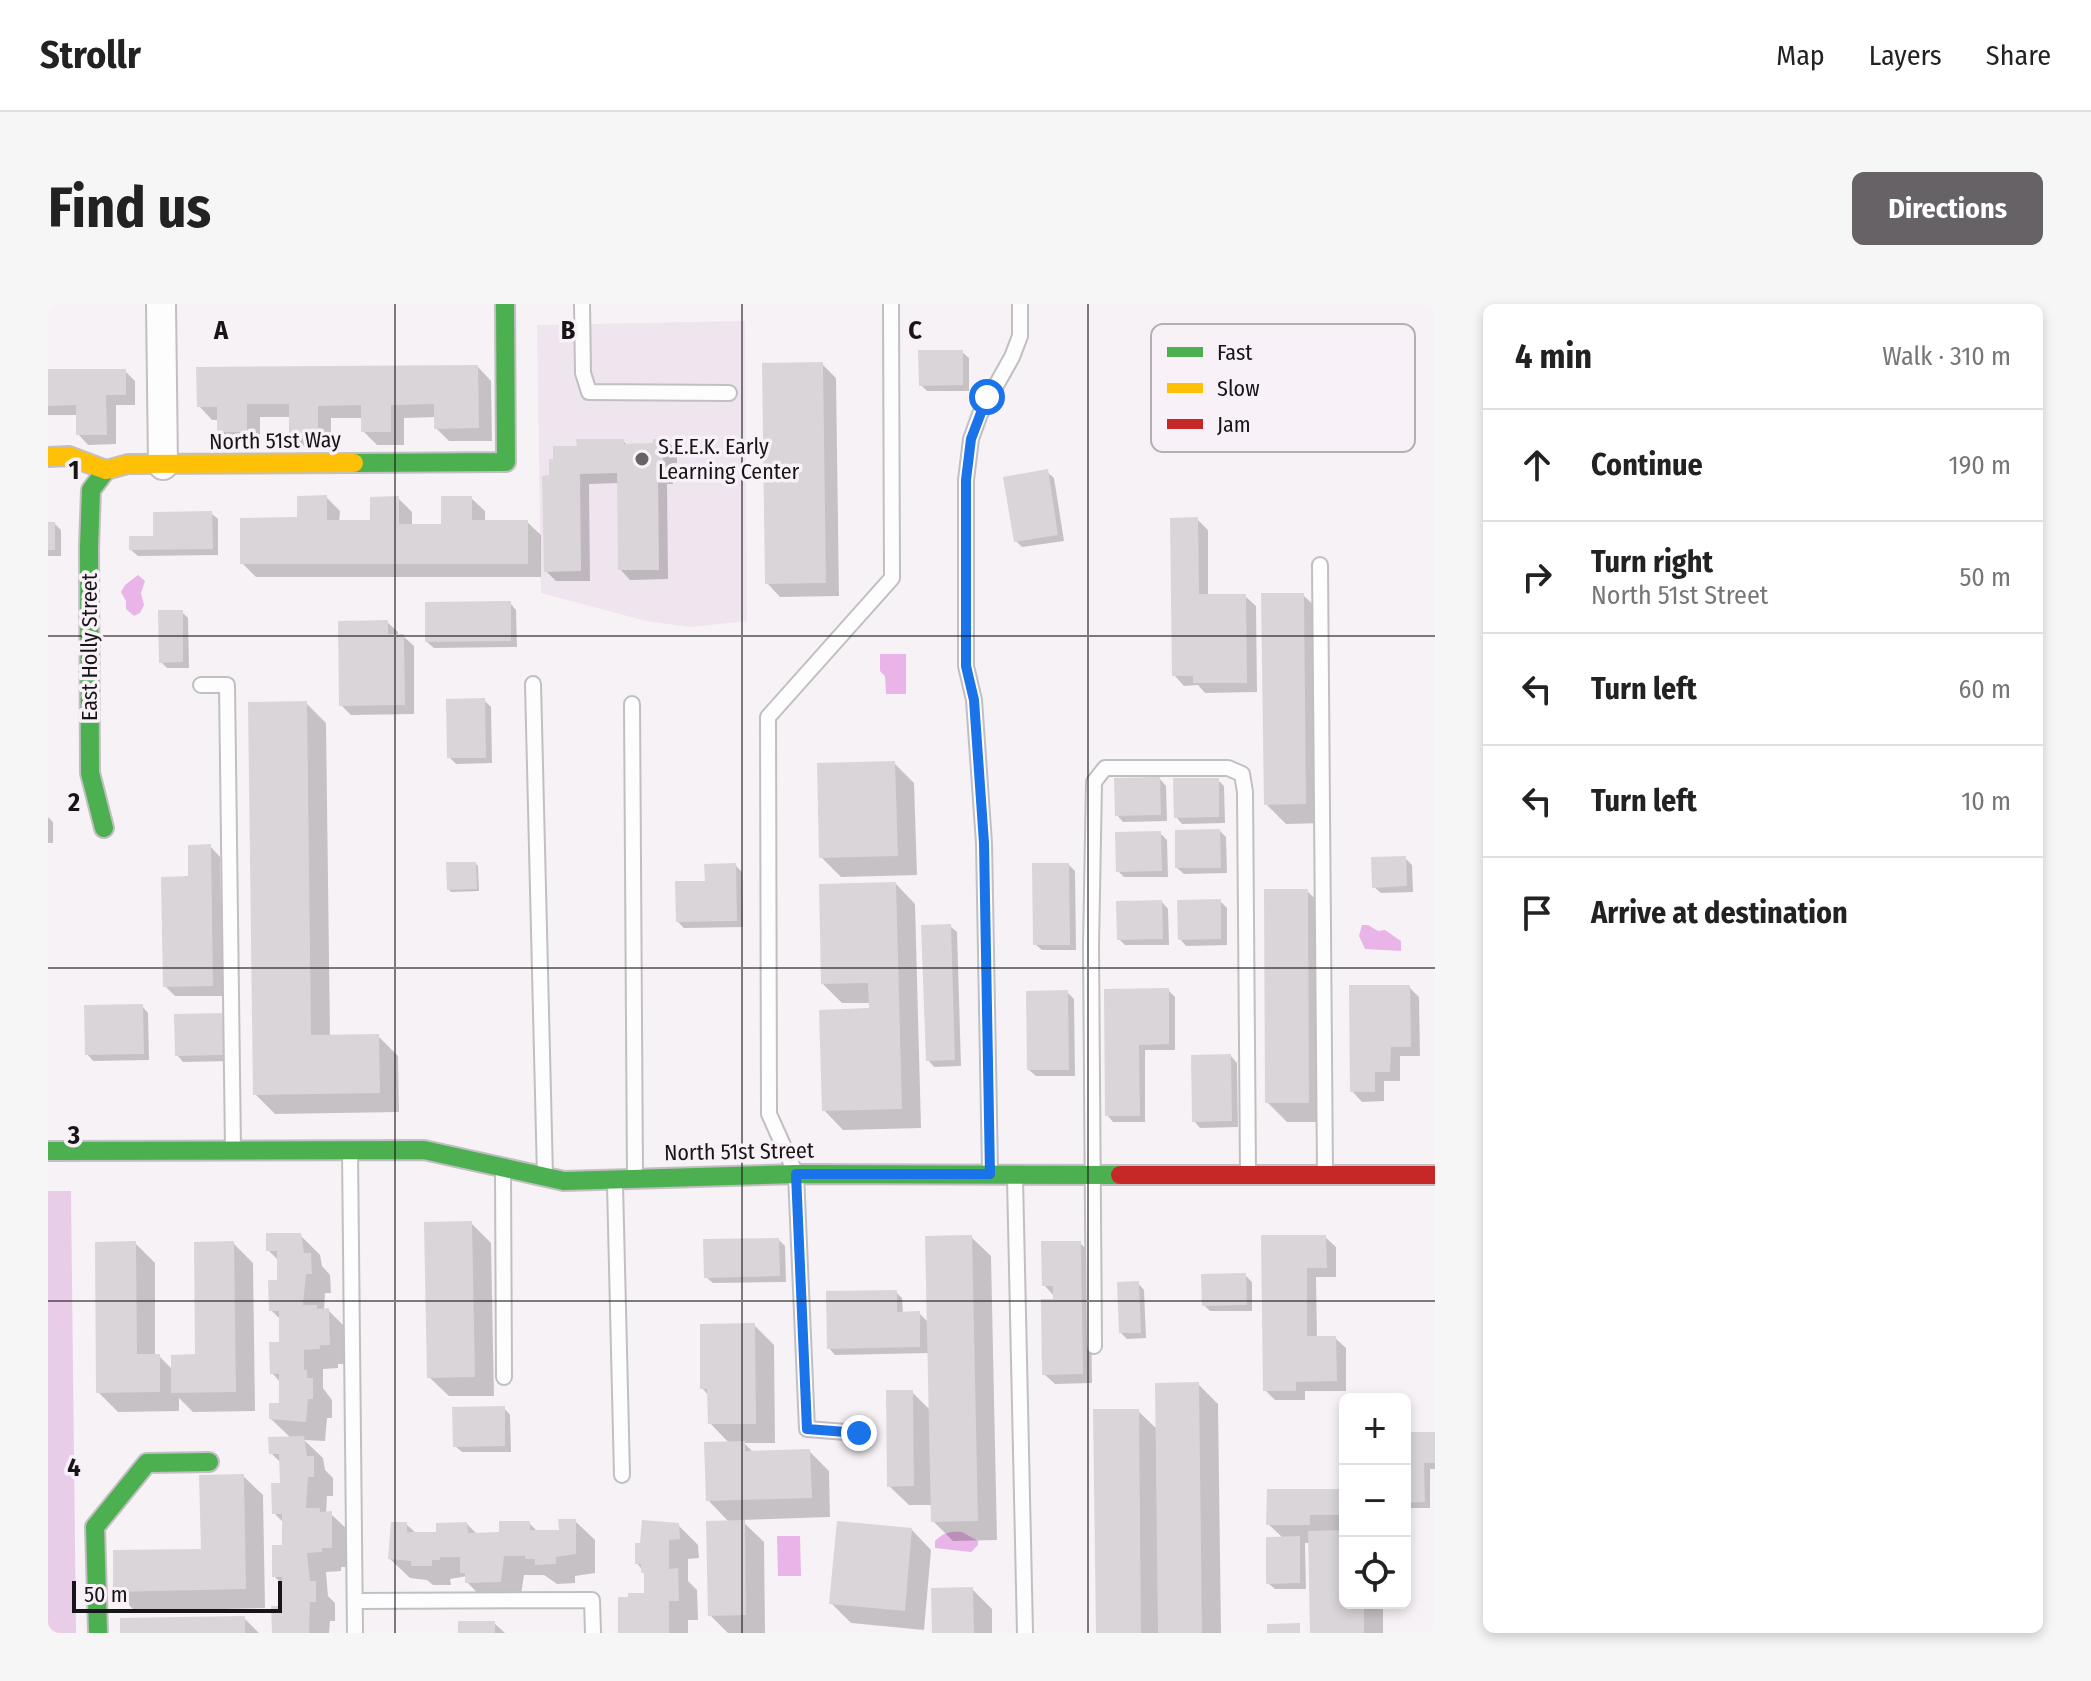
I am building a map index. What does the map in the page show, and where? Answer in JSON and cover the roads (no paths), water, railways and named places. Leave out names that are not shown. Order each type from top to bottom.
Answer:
[{"type":"street","points":[[161,304],[163,465]]},
{"type":"street","name":"North 51st Way","points":[[48,457],[69,456],[106,470],[128,464],[506,462],[505,304]]},
{"type":"street","name":"East Holly Street","points":[[104,828],[90,773],[89,548],[91,490],[106,470]]},
{"type":"street","name":"North 51st Street","points":[[48,1151],[424,1150],[564,1181],[796,1174],[1435,1175]]},
{"type":"street","points":[[98,1633],[95,1527],[147,1463],[209,1462]]},
{"type":"lane","points":[[582,304],[583,373],[589,392],[729,393]]},
{"type":"lane","points":[[859,1433],[807,1429],[796,1174],[769,1114],[768,717],[892,578],[891,304]]},
{"type":"lane","points":[[990,1174],[984,843],[974,700],[966,666],[966,480],[971,439],[980,414],[1012,357],[1020,336],[1020,304]]},
{"type":"lane","points":[[1320,565],[1325,1174]]},
{"type":"lane","points":[[533,684],[545,1176]]},
{"type":"lane","points":[[201,685],[227,685],[233,1150]]},
{"type":"lane","points":[[632,704],[635,1177]]},
{"type":"lane","points":[[1094,1346],[1091,946],[1094,782],[1105,768],[1228,768],[1242,774],[1245,792],[1248,1175]]},
{"type":"lane","points":[[350,1150],[355,1633]]},
{"type":"lane","points":[[503,1167],[504,1377]]},
{"type":"lane","points":[[1015,1174],[1025,1633]]},
{"type":"lane","points":[[615,1178],[622,1475]]},
{"type":"lane","points":[[355,1601],[592,1600],[593,1633]]},
{"type":"place","name":"S.E.E.K. Early Learning Center","points":[[642,459]]}]
